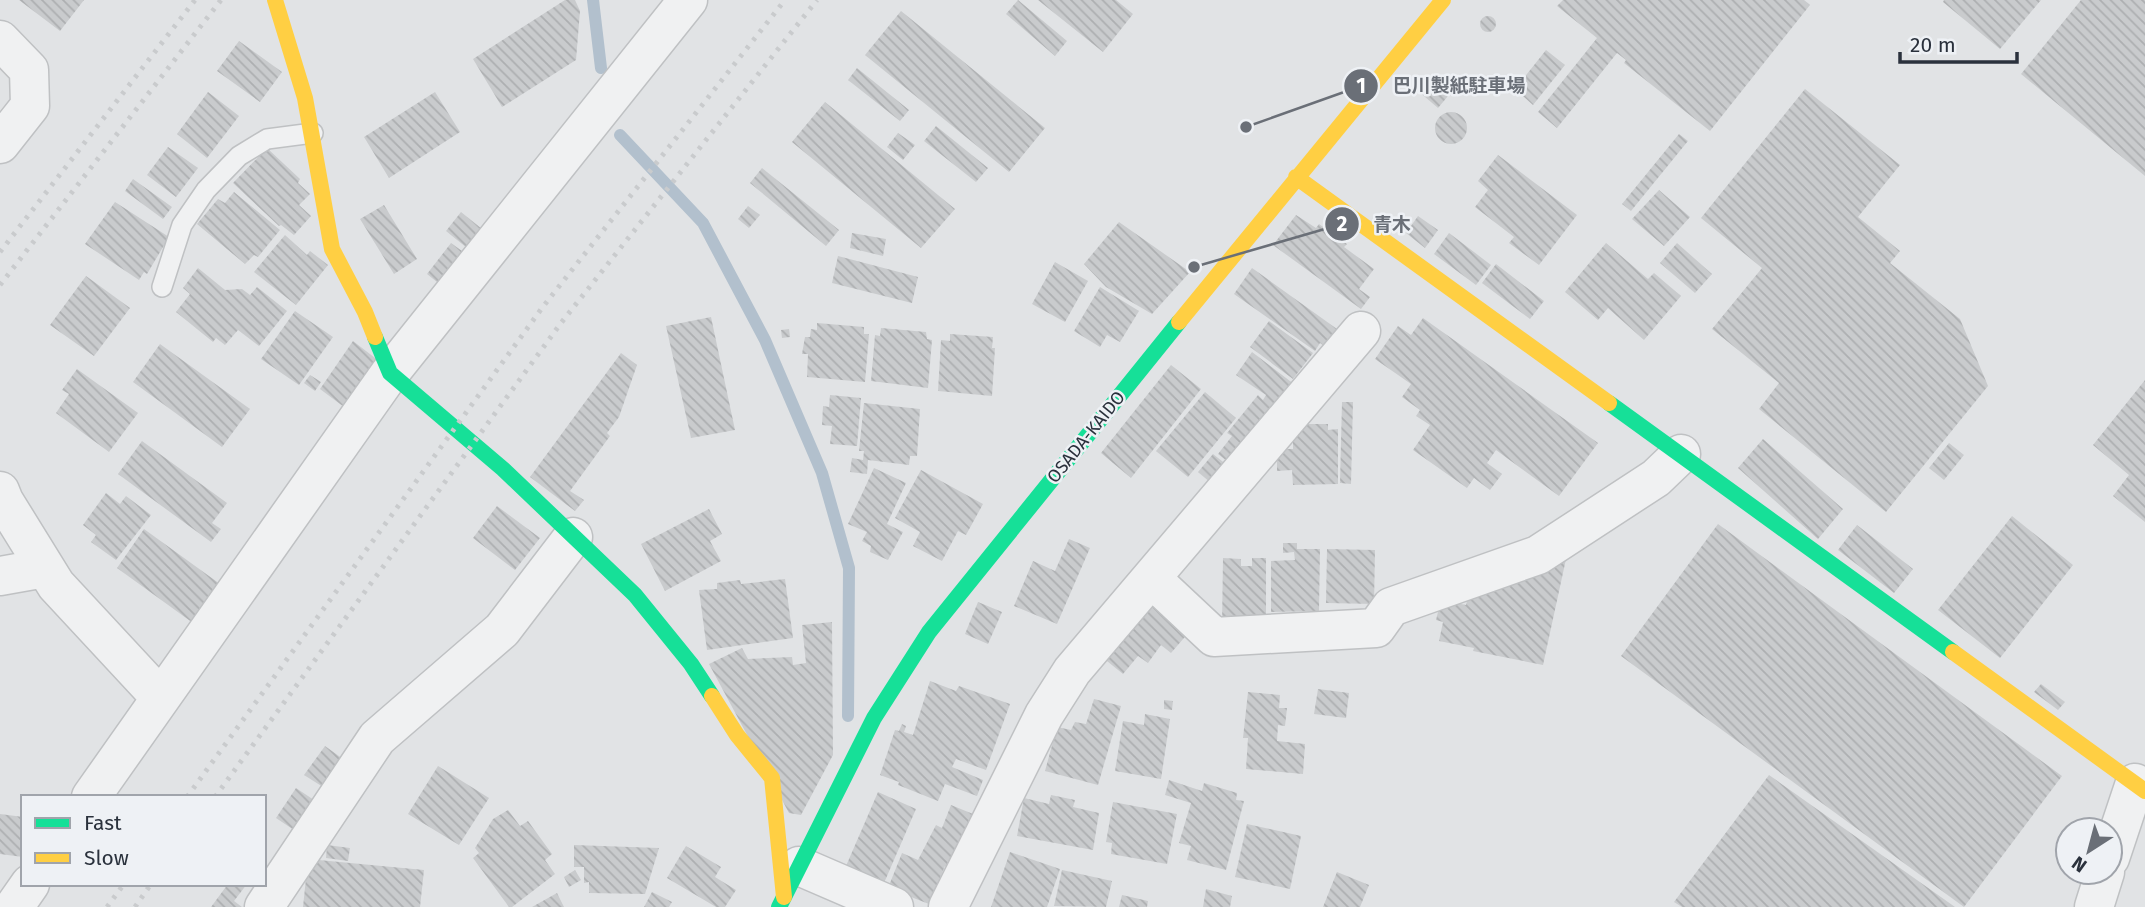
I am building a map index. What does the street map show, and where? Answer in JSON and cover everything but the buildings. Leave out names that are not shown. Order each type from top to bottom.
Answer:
[{"type":"street","points":[[275,0],[305,98],[332,249],[365,312],[390,373],[503,469],[635,595],[691,664],[737,735],[772,778],[787,890],[894,907]]},
{"type":"street","points":[[92,795],[390,373],[688,0]]},
{"type":"street","name":"OSADA-KAIDO","points":[[787,890],[874,718],[929,632],[1296,177],[1443,0]]},
{"type":"street","points":[[0,40],[29,70],[30,106],[0,144]]},
{"type":"street","points":[[1296,177],[2140,787],[2124,825]]},
{"type":"street","points":[[948,907],[1044,715],[1072,671],[1361,331]]},
{"type":"street","points":[[1151,578],[1214,637],[1376,628],[1391,607],[1538,555],[1656,478],[1681,454]]},
{"type":"street","points":[[0,491],[56,585],[160,697]]},
{"type":"street","points":[[264,907],[377,738],[502,630],[573,537]]},
{"type":"street","points":[[0,576],[45,568]]},
{"type":"street","points":[[14,907],[29,886]]},
{"type":"street","points":[[2094,907],[2101,886]]},
{"type":"lane","points":[[162,287],[182,225],[206,190],[239,156],[267,139],[313,133]]},
{"type":"waterway","points":[[593,0],[601,68]]},
{"type":"waterway","points":[[620,135],[703,223],[765,340],[822,473],[849,568],[848,716]]},
{"type":"railway","points":[[0,252],[195,0]]},
{"type":"railway","points":[[0,285],[221,0]]},
{"type":"railway","points":[[188,795],[542,308],[785,0]]},
{"type":"railway","points":[[216,795],[561,323],[817,0]]},
{"type":"railway","points":[[107,907],[123,886]]},
{"type":"railway","points":[[135,907],[150,886]]},
{"type":"traffic: fast","points":[[779,907],[874,718],[929,632],[1179,322]]},
{"type":"traffic: fast","points":[[375,337],[390,373],[503,469],[635,595],[691,664],[712,696]]},
{"type":"traffic: fast","points":[[1609,403],[1953,652]]},
{"type":"traffic: slow","points":[[275,0],[305,98],[332,249],[375,337]]},
{"type":"traffic: slow","points":[[1179,322],[1443,0]]},
{"type":"traffic: slow","points":[[1296,177],[1609,403]]},
{"type":"traffic: slow","points":[[1953,652],[2145,791]]},
{"type":"traffic: slow","points":[[712,696],[737,735],[772,778],[784,897]]},
{"type":"place","name":"巴川製紙駐車場","points":[[1246,127]]},
{"type":"place","name":"青木","points":[[1194,267]]}]
